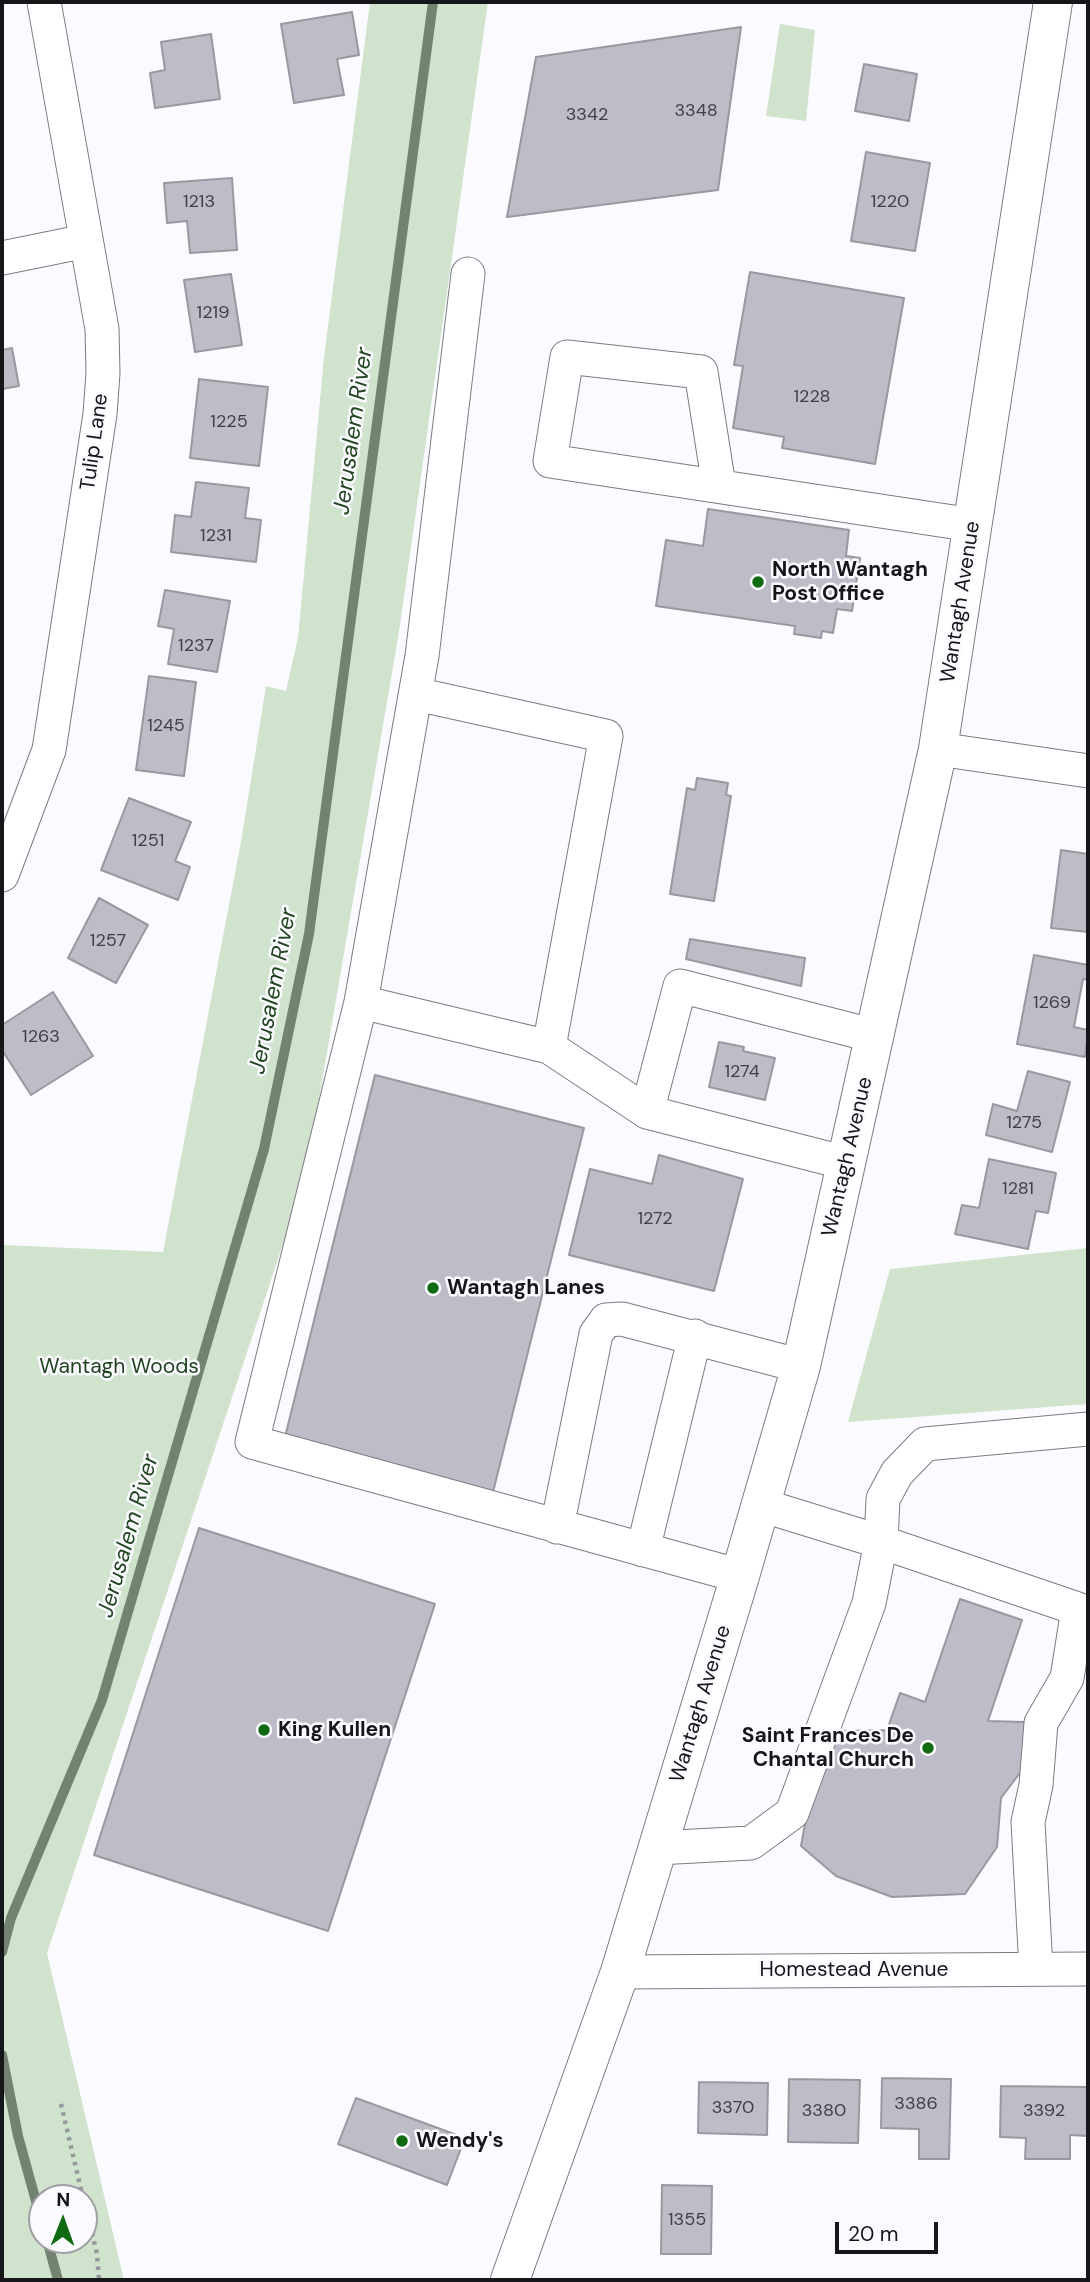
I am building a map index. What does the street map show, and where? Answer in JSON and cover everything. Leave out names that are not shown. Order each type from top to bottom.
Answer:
[{"type":"main road","name":"Wantagh Avenue","points":[[510,2280],[620,1972],[801,1366],[938,749],[1053,2]]},
{"type":"street","name":"Tulip Lane","points":[[2,875],[49,750],[100,414],[103,373],[102,329],[44,2]]},
{"type":"street","points":[[2,258],[86,241]]},
{"type":"street","points":[[468,274],[422,656],[361,1002],[252,1442],[740,1576]]},
{"type":"street","points":[[719,486],[701,372],[567,357],[550,461],[973,525]]},
{"type":"street","points":[[415,694],[606,737],[549,1047]]},
{"type":"street","points":[[938,749],[1088,771]]},
{"type":"street","points":[[647,1112],[680,986],[875,1036]]},
{"type":"street","points":[[361,1002],[549,1047],[647,1112],[846,1163]]},
{"type":"street","points":[[557,1527],[596,1334],[606,1320],[622,1319],[695,1336],[801,1366]]},
{"type":"street","points":[[643,1550],[695,1336]]},
{"type":"street","points":[[657,1848],[751,1843],[792,1813],[869,1603],[881,1542],[883,1499],[897,1473],[925,1444],[1088,1429]]},
{"type":"street","points":[[761,1505],[1083,1608],[1067,1678],[1041,1723],[1036,1785],[1028,1822],[1036,1969]]},
{"type":"street","name":"Homestead Avenue","points":[[620,1972],[1088,1969]]},
{"type":"path","points":[[61,2104],[80,2184]]},
{"type":"path","points":[[97,2254],[99,2280]]},
{"type":"green space","name":"Wantagh Woods","points":[[370,2],[488,2],[399,632],[306,1175],[47,1953],[124,2280],[2,2280],[2,1245],[163,1252],[241,842],[266,686],[286,691],[298,638],[324,357]]},
{"type":"green space","points":[[780,24],[815,30],[806,121],[766,116]]},
{"type":"green space","points":[[1088,1248],[1088,1404],[848,1422],[890,1269]]},
{"type":"building","points":[[352,12],[359,55],[337,59],[344,95],[294,103],[281,24]]},
{"type":"building","points":[[741,27],[718,190],[507,217],[536,57]]},
{"type":"building","points":[[211,34],[220,99],[155,108],[150,73],[165,70],[161,42]]},
{"type":"building","points":[[864,64],[917,74],[909,121],[855,111]]},
{"type":"building","points":[[866,152],[930,163],[915,251],[851,241]]},
{"type":"building","points":[[232,178],[237,250],[190,253],[187,221],[167,223],[164,183]]},
{"type":"building","points":[[750,272],[904,298],[875,464],[782,448],[784,437],[733,428],[743,366],[734,365]]},
{"type":"building","points":[[231,274],[242,345],[195,352],[184,280]]},
{"type":"building","points":[[12,348],[19,386],[2,389],[2,350]]},
{"type":"building","points":[[199,379],[268,387],[259,466],[190,458]]},
{"type":"building","points":[[196,482],[249,488],[245,518],[261,520],[256,562],[171,552],[175,515],[191,517]]},
{"type":"building","name":"North Wantagh Post Office","points":[[708,509],[849,530],[846,556],[860,558],[852,611],[837,609],[833,633],[822,631],[821,638],[794,634],[795,626],[656,606],[666,540],[703,546]]},
{"type":"building","points":[[165,590],[230,601],[217,672],[168,664],[174,629],[158,626]]},
{"type":"building","points":[[149,676],[196,682],[184,776],[136,770]]},
{"type":"building","points":[[697,778],[728,783],[726,795],[731,796],[714,901],[670,894],[687,788],[695,790]]},
{"type":"building","points":[[129,798],[191,822],[175,861],[190,867],[178,900],[101,870]]},
{"type":"building","points":[[1061,850],[1088,854],[1088,932],[1051,928]]},
{"type":"building","points":[[99,898],[148,925],[116,983],[68,958]]},
{"type":"building","points":[[690,939],[805,958],[801,986],[686,959]]},
{"type":"building","points":[[1034,955],[1088,965],[1088,980],[1083,979],[1074,1027],[1088,1030],[1085,1057],[1017,1044]]},
{"type":"building","points":[[53,992],[93,1056],[31,1095],[2,1050],[2,1025]]},
{"type":"building","points":[[719,1042],[775,1058],[765,1100],[709,1087]]},
{"type":"building","points":[[1028,1071],[1070,1082],[1052,1152],[986,1135],[993,1104],[1017,1111]]},
{"type":"building","name":"Wantagh Lanes","points":[[375,1075],[584,1128],[493,1492],[284,1441]]},
{"type":"building","points":[[659,1155],[743,1179],[714,1291],[569,1255],[590,1169],[652,1184]]},
{"type":"building","points":[[989,1159],[1056,1173],[1048,1213],[1036,1211],[1028,1249],[955,1234],[962,1205],[979,1208]]},
{"type":"building","name":"King Kullen","points":[[199,1528],[435,1604],[328,1931],[94,1855]]},
{"type":"building","name":"Saint Frances De Chantal Church","points":[[960,1599],[1022,1620],[988,1721],[1025,1722],[1026,1765],[1001,1798],[997,1847],[965,1894],[892,1897],[836,1876],[801,1846],[812,1786],[839,1731],[887,1730],[900,1693],[925,1702]]},
{"type":"building","points":[[882,2078],[951,2079],[949,2159],[919,2159],[919,2129],[881,2128]]},
{"type":"building","points":[[789,2079],[860,2080],[858,2143],[788,2142]]},
{"type":"building","points":[[699,2082],[768,2083],[767,2135],[698,2133]]},
{"type":"building","points":[[1001,2086],[1088,2087],[1088,2136],[1070,2135],[1070,2159],[1025,2159],[1026,2138],[1000,2137]]},
{"type":"building","name":"Wendy's","points":[[356,2098],[465,2138],[447,2185],[338,2144]]},
{"type":"building","points":[[662,2185],[712,2186],[711,2254],[661,2254]]},
{"type":"waterway","name":"Jerusalem River","points":[[2,1952],[11,1918],[102,1700],[264,1149],[309,934],[433,2]]},
{"type":"waterway","name":"Jerusalem River","points":[[2,2055],[18,2136],[31,2184]]},
{"type":"waterway","name":"Jerusalem River","points":[[51,2254],[58,2280]]},
{"type":"place","name":"North Wantagh Post Office","points":[[758,582]]},
{"type":"place","name":"Wantagh Lanes","points":[[433,1288]]},
{"type":"place","name":"King Kullen","points":[[264,1730]]},
{"type":"place","name":"Saint Frances De Chantal Church","points":[[928,1748]]},
{"type":"place","name":"Wendy's","points":[[402,2141]]}]
